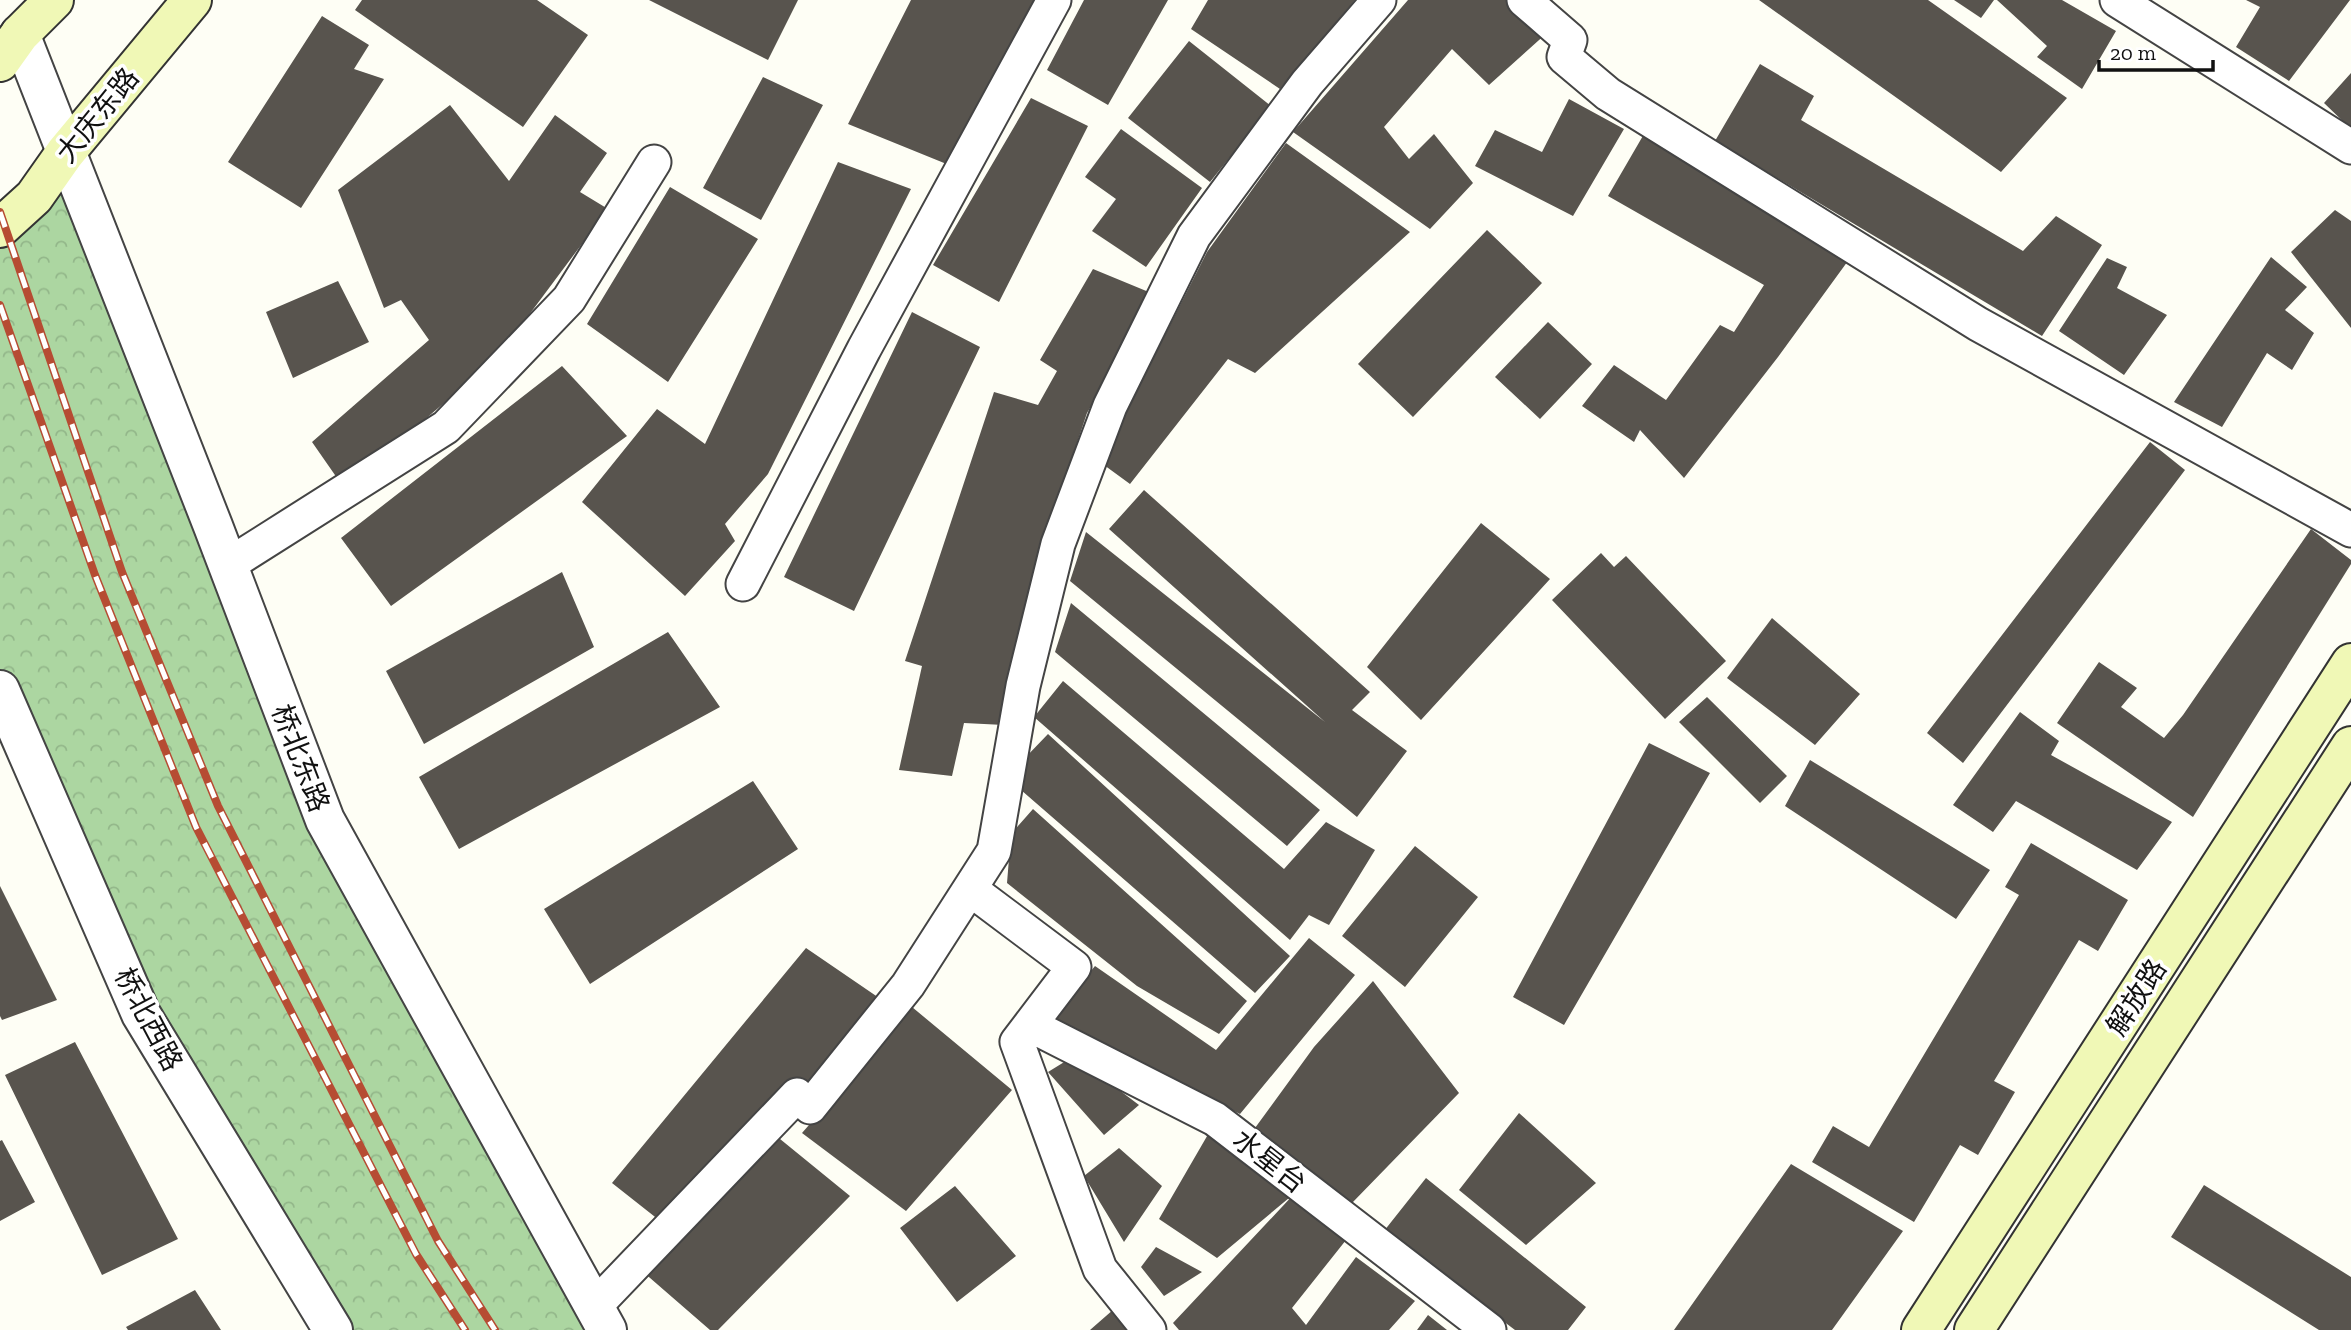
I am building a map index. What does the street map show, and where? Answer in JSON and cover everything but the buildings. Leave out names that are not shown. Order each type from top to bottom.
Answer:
[{"type":"main road","points":[[10,48],[54,0]]},
{"type":"main road","name":"大庆东路","points":[[0,228],[34,197],[65,153],[192,0]]},
{"type":"main road","name":"解放路","points":[[1921,1330],[2351,663]]},
{"type":"main road","name":"解放路","points":[[1974,1330],[2351,746]]},
{"type":"street","points":[[743,584],[864,349],[1054,0]]},
{"type":"street","points":[[600,1319],[797,1096],[810,1107],[908,985],[994,851],[1023,687],[1058,544],[1110,406],[1194,236],[1307,83],[1379,0]]},
{"type":"street","points":[[1524,0],[1570,40],[1564,57],[1608,94],[1978,324],[2351,530]]},
{"type":"street","points":[[2117,0],[2351,147]]},
{"type":"street","name":"桥北东路","points":[[10,48],[65,153],[228,565],[324,820],[600,1319]]},
{"type":"street","points":[[228,565],[446,427],[569,299],[654,162]]},
{"type":"street","name":"桥北西路","points":[[0,690],[141,1014],[333,1330]]},
{"type":"street","points":[[970,889],[1074,967],[1017,1042],[1100,1269],[1149,1330]]},
{"type":"street","name":"水星台","points":[[1030,1025],[1215,1119],[1489,1330]]},
{"type":"green space","points":[[65,153],[325,820],[607,1330],[334,1330],[141,1014],[0,690],[0,228]]},
{"type":"railway","points":[[0,212],[122,572],[218,806],[438,1241],[495,1330]]},
{"type":"railway","points":[[0,305],[95,575],[196,827],[416,1254],[465,1330]]}]
